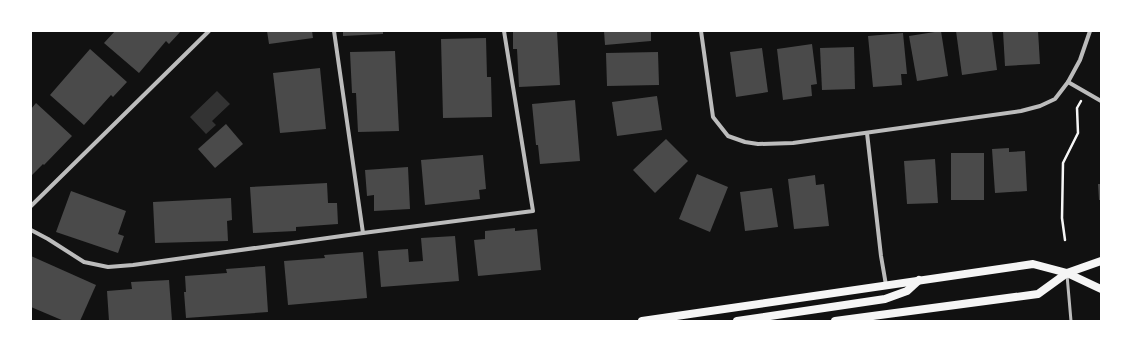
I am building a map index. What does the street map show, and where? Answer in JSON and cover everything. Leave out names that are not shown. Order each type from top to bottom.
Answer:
[{"type":"main road","points":[[835,321],[1038,294],[1067,274],[1101,261]]},
{"type":"main road","points":[[642,321],[1033,264],[1067,274],[1101,289]]},
{"type":"main road","points":[[737,321],[885,300],[907,291],[919,280]]},
{"type":"street","points":[[31,206],[209,31]]},
{"type":"street","points":[[334,31],[363,233]]},
{"type":"street","points":[[31,230],[84,262],[108,267],[133,266],[363,233],[533,211],[504,31]]},
{"type":"street","points":[[701,31],[713,117],[728,136],[745,142],[758,144],[793,143],[1040,106],[1055,99],[1068,82],[1080,60],[1090,31]]},
{"type":"street","points":[[1068,82],[1101,101]]},
{"type":"street","points":[[867,133],[881,256],[886,285]]},
{"type":"lane","points":[[1067,274],[1071,321]]},
{"type":"path","points":[[1065,240],[1062,218],[1063,163],[1078,133],[1077,108],[1086,92]]},
{"type":"shaded area","points":[[217,91],[230,104],[212,121],[216,125],[206,134],[190,117]]},
{"type":"building","points":[[115,31],[181,31],[169,44],[166,41],[139,73],[104,43]]},
{"type":"building","points":[[267,31],[312,31],[313,38],[269,44]]},
{"type":"building","points":[[343,31],[383,31],[383,34],[343,36]]},
{"type":"building","points":[[513,31],[557,31],[560,85],[519,87],[517,49],[513,49]]},
{"type":"building","points":[[604,31],[651,31],[651,41],[605,45]]},
{"type":"building","points":[[941,31],[948,76],[917,81],[909,36]]},
{"type":"building","points":[[956,31],[992,31],[997,70],[962,75]]},
{"type":"building","points":[[1003,31],[1038,31],[1040,64],[1005,66]]},
{"type":"building","points":[[903,33],[907,74],[901,74],[902,85],[873,87],[868,36]]},
{"type":"building","points":[[486,38],[487,77],[491,77],[492,117],[443,118],[441,39]]},
{"type":"building","points":[[812,44],[817,84],[811,85],[812,96],[783,100],[777,49]]},
{"type":"building","points":[[854,47],[855,89],[822,90],[820,48]]},
{"type":"building","points":[[762,48],[768,92],[736,97],[730,52]]},
{"type":"building","points":[[90,49],[127,82],[113,97],[111,95],[84,125],[50,95]]},
{"type":"building","points":[[395,51],[399,131],[358,132],[356,93],[352,93],[350,52]]},
{"type":"building","points":[[658,52],[659,85],[607,86],[606,53]]},
{"type":"building","points":[[320,68],[326,129],[280,133],[273,73]]},
{"type":"building","points":[[657,96],[662,130],[617,136],[612,102]]},
{"type":"building","points":[[575,100],[580,161],[540,164],[538,145],[536,145],[532,104]]},
{"type":"building","points":[[36,103],[72,136],[44,165],[43,164],[31,176],[31,109]]},
{"type":"building","points":[[226,124],[243,144],[215,168],[198,149]]},
{"type":"building","points":[[666,139],[688,161],[655,193],[633,170]]},
{"type":"building","points":[[1009,148],[1009,152],[1025,151],[1027,191],[995,193],[992,149]]},
{"type":"building","points":[[951,153],[984,153],[984,200],[951,200]]},
{"type":"building","points":[[483,155],[486,189],[479,190],[480,199],[425,205],[421,160]]},
{"type":"building","points":[[935,159],[938,203],[907,204],[904,161]]},
{"type":"building","points":[[408,167],[410,209],[374,211],[374,195],[367,196],[365,170]]},
{"type":"building","points":[[697,174],[728,187],[710,232],[679,219]]},
{"type":"building","points":[[815,175],[816,185],[824,184],[829,226],[794,229],[788,179]]},
{"type":"building","points":[[327,183],[328,203],[337,203],[338,224],[296,227],[296,231],[253,233],[250,187]]},
{"type":"building","points":[[1098,184],[1101,184],[1101,200],[1099,200]]},
{"type":"building","points":[[772,188],[778,227],[745,231],[740,192]]},
{"type":"building","points":[[71,191],[126,211],[118,234],[124,236],[118,253],[56,232]]},
{"type":"building","points":[[231,198],[232,220],[227,221],[228,241],[155,243],[153,202]]},
{"type":"building","points":[[515,228],[515,231],[537,229],[541,270],[478,276],[474,240],[485,239],[485,231]]},
{"type":"building","points":[[455,236],[459,281],[381,287],[378,251],[408,249],[409,262],[423,261],[421,238]]},
{"type":"building","points":[[363,252],[367,298],[288,305],[284,261],[325,258],[324,255]]},
{"type":"building","points":[[31,256],[96,285],[80,321],[64,321],[31,307]]},
{"type":"building","points":[[265,266],[268,312],[186,318],[184,292],[186,292],[185,276],[227,273],[226,269]]},
{"type":"building","points":[[169,280],[172,321],[109,321],[107,291],[132,289],[131,282]]}]
